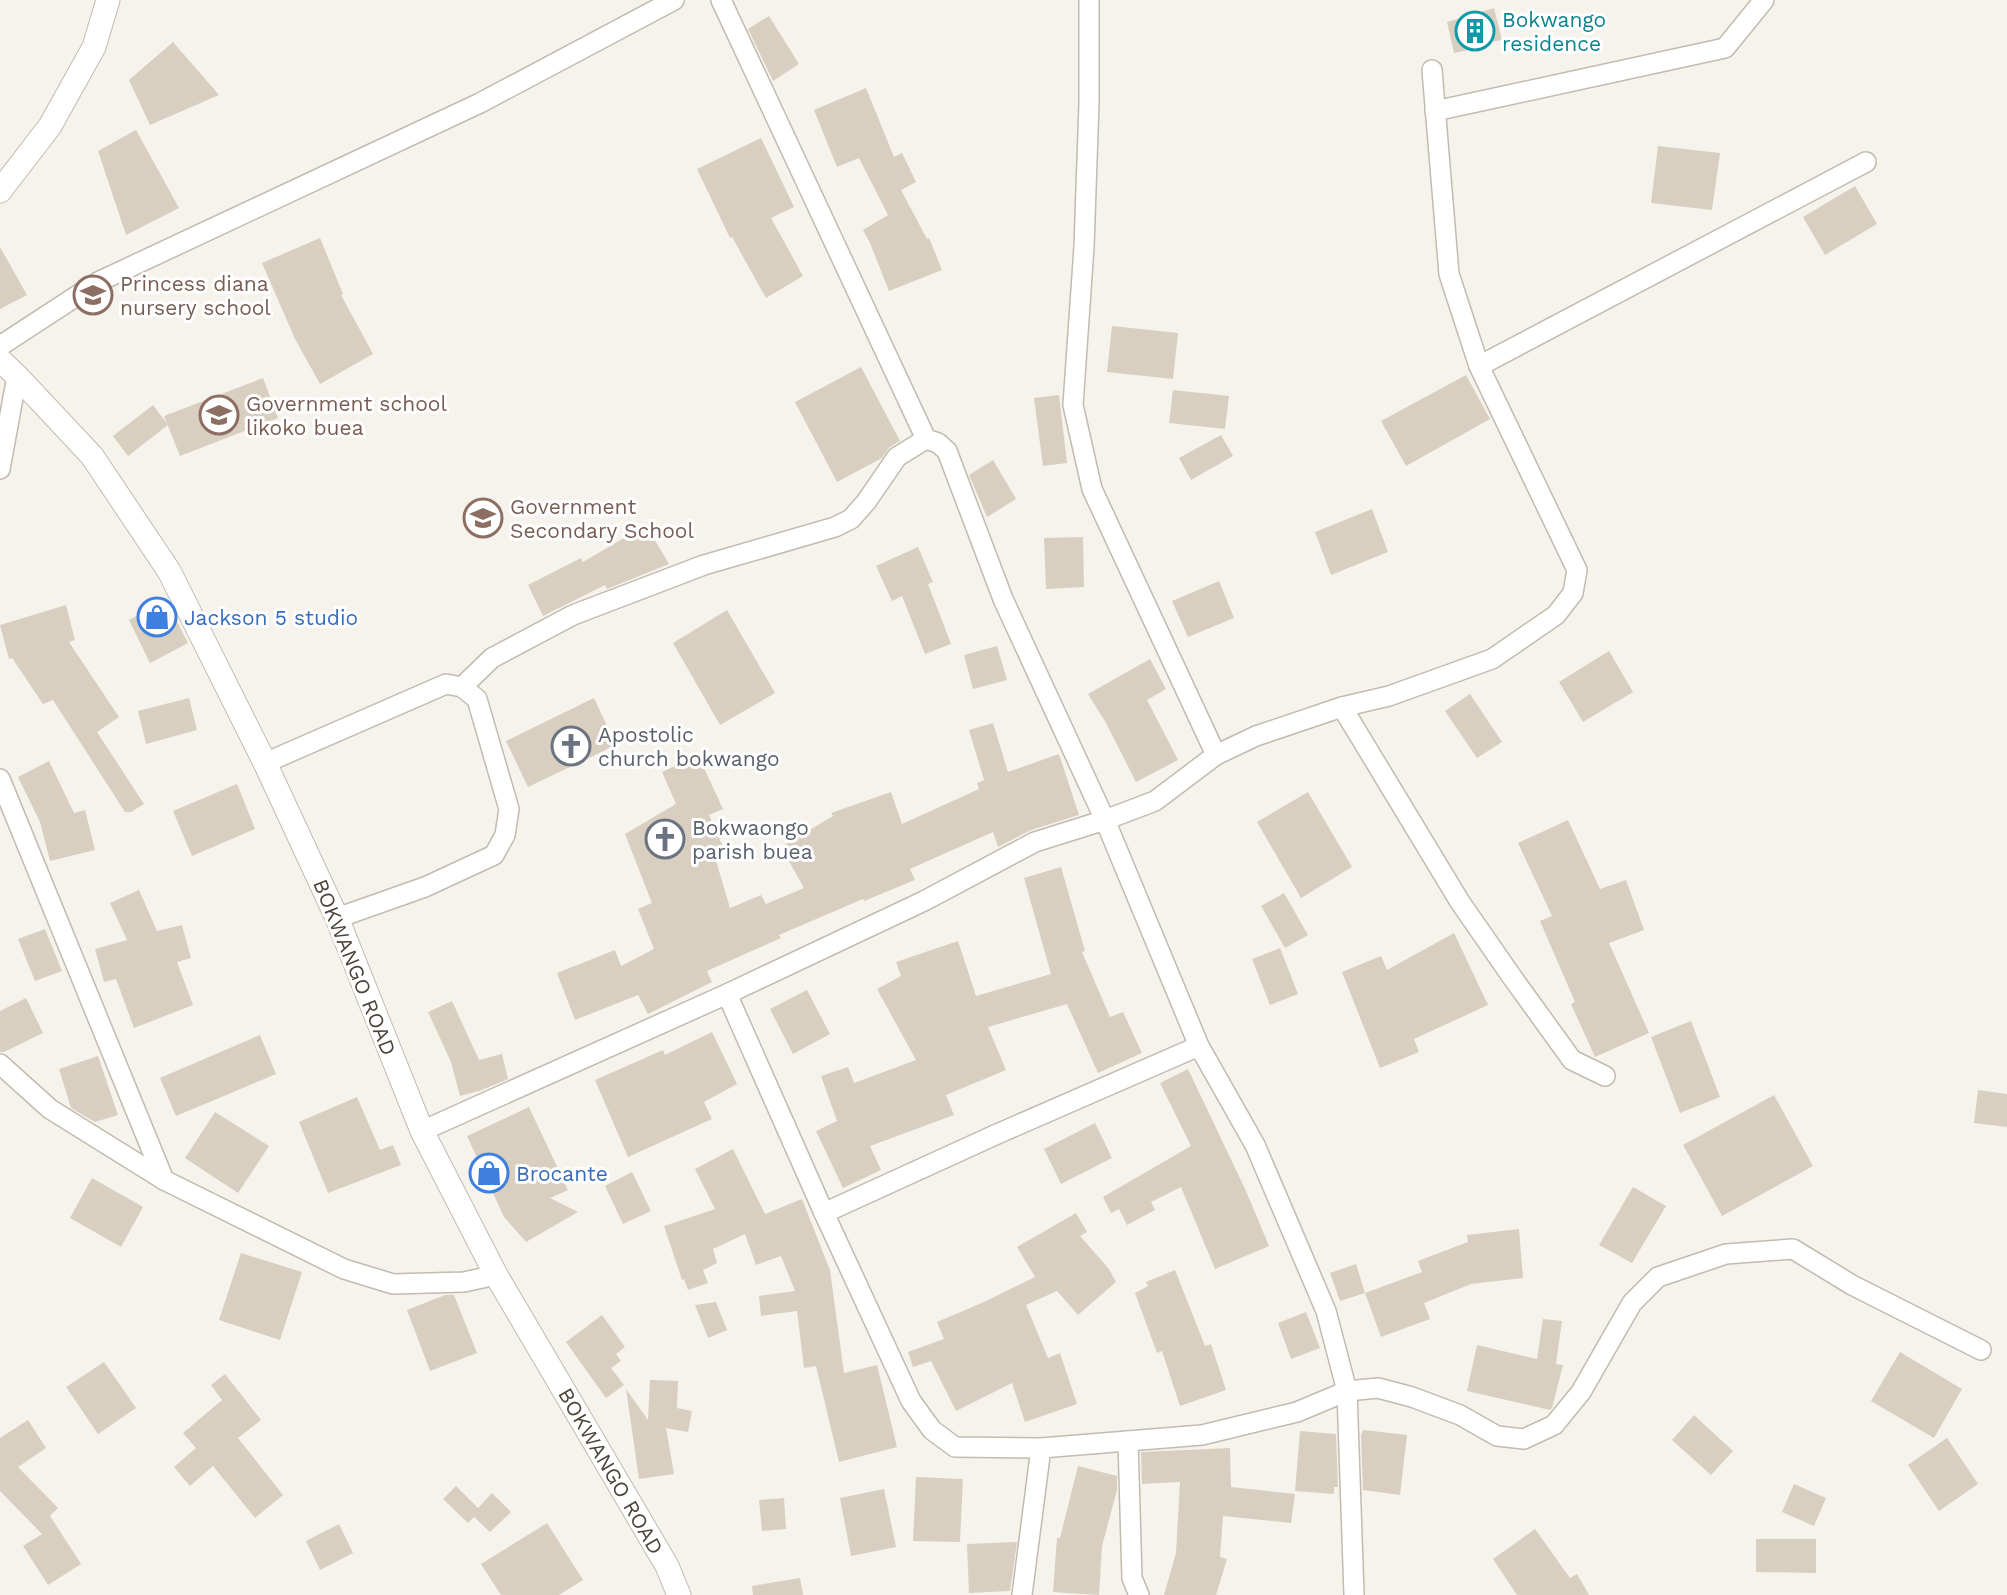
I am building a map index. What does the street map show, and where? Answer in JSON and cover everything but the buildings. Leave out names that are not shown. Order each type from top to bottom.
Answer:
[{"type":"street","points":[[0,191],[50,126],[82,70],[94,47],[108,0]]},
{"type":"street","points":[[0,346],[98,282],[480,103],[674,0]]},
{"type":"street","points":[[720,0],[926,439],[947,451],[1003,599],[1105,820],[1199,1046],[1255,1145],[1321,1298],[1347,1391],[1354,1595]]},
{"type":"street","points":[[1089,0],[1084,247],[1073,405],[1092,489],[1216,755]]},
{"type":"street","points":[[1435,111],[1726,48],[1763,0]]},
{"type":"street","points":[[422,1131],[727,994],[924,901],[1035,842],[1155,801],[1216,755],[1256,736],[1342,707],[1389,696],[1492,659],[1556,615],[1573,593],[1577,570],[1479,366],[1449,274],[1432,70]]},
{"type":"street","points":[[1479,366],[1866,162]]},
{"type":"street","name":"BOKWANGO ROAD","points":[[0,360],[92,456],[169,572],[265,762],[337,918],[422,1131],[496,1275],[667,1566],[679,1595]]},
{"type":"street","points":[[0,469],[17,376]]},
{"type":"street","points":[[462,687],[492,658],[573,615],[705,565],[835,527],[851,519],[897,457],[926,439]]},
{"type":"street","points":[[265,762],[446,684],[462,687],[477,699],[509,809],[505,835],[494,855],[425,887],[337,918]]},
{"type":"street","points":[[1342,707],[1460,902],[1520,988],[1572,1060],[1605,1076]]},
{"type":"street","points":[[0,779],[164,1180]]},
{"type":"street","points":[[727,994],[911,1401],[932,1430],[955,1447],[1041,1448],[1202,1435],[1297,1412],[1347,1391],[1378,1388],[1460,1415],[1497,1436],[1524,1439],[1554,1425],[1581,1392],[1632,1303],[1658,1277],[1726,1254],[1793,1249],[1852,1285],[1980,1350]]},
{"type":"street","points":[[824,1213],[1199,1046]]},
{"type":"street","points":[[0,1064],[50,1109],[164,1180],[344,1269],[393,1284],[464,1282],[496,1275]]},
{"type":"street","points":[[1128,1441],[1132,1578],[1139,1595]]},
{"type":"street","points":[[1023,1595],[1041,1448]]},
{"type":"place","name":"Bokwango residence","points":[[1475,31]]},
{"type":"place","name":"Princess diana nursery school","points":[[93,295]]},
{"type":"place","name":"Government school likoko buea","points":[[219,415]]},
{"type":"place","name":"Government Secondary School","points":[[483,518]]},
{"type":"place","name":"Jackson 5 studio","points":[[157,617]]},
{"type":"place","name":"Apostolic church bokwango","points":[[571,746]]},
{"type":"place","name":"Bokwaongo parish buea","points":[[665,839]]},
{"type":"place","name":"Brocante","points":[[489,1173]]}]
